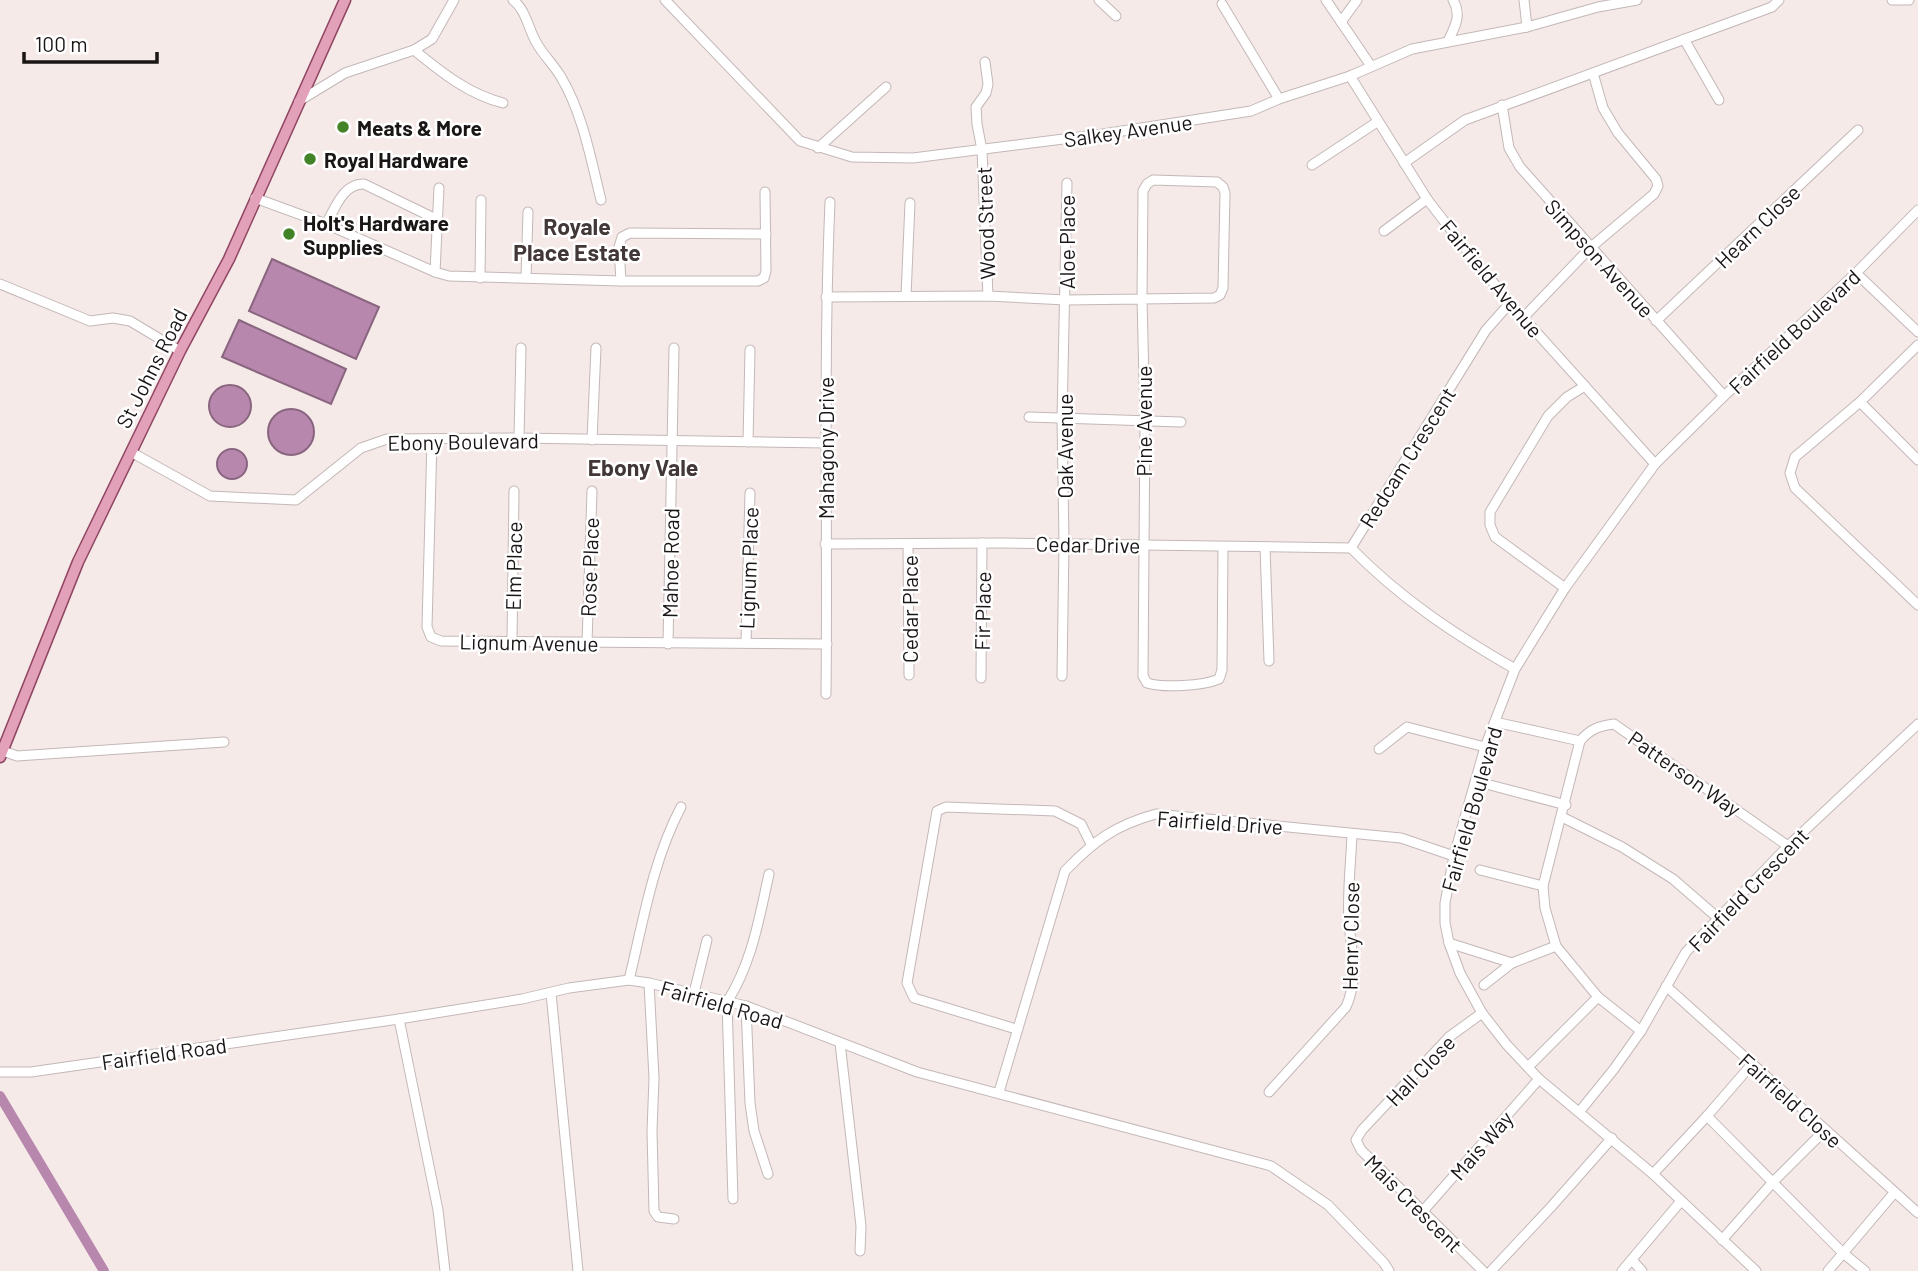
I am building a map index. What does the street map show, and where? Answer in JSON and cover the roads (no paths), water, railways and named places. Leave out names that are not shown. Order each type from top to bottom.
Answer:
[{"type":"main road","name":"St Johns Road","points":[[1,754],[78,562],[180,351],[229,259],[345,0]]},
{"type":"street","points":[[298,102],[345,73],[414,50],[432,39],[454,0]]},
{"type":"street","points":[[513,0],[518,4],[539,47],[562,78],[584,133],[601,201]]},
{"type":"street","name":"Salkey Avenue","points":[[665,0],[800,141],[852,157],[913,158],[1238,114],[1350,76],[1412,49],[1527,27],[1598,4],[1637,0]]},
{"type":"street","points":[[1099,0],[1116,16]]},
{"type":"street","points":[[1326,0],[1371,66]]},
{"type":"street","points":[[1340,22],[1357,0]]},
{"type":"street","points":[[1448,41],[1457,22],[1458,13],[1453,0]]},
{"type":"street","points":[[1524,0],[1527,27]]},
{"type":"street","points":[[1404,163],[1465,120],[1772,7],[1778,4],[1779,0]]},
{"type":"street","points":[[1892,0],[1909,0]]},
{"type":"street","points":[[1222,5],[1279,99]]},
{"type":"street","points":[[1684,39],[1719,100]]},
{"type":"street","points":[[414,50],[470,91],[483,98],[503,103]]},
{"type":"street","name":"Wood Street","points":[[985,62],[988,84],[986,93],[976,107],[982,150],[988,296]]},
{"type":"street","points":[[1524,317],[1590,248],[1654,194],[1658,186],[1656,179],[1618,133],[1603,108],[1593,73]]},
{"type":"street","name":"Fairfield Avenue","points":[[1350,76],[1427,199],[1510,303],[1655,464]]},
{"type":"street","points":[[818,148],[886,87]]},
{"type":"street","name":"Simpson Avenue","points":[[1502,106],[1509,148],[1520,167],[1724,396]]},
{"type":"street","points":[[1312,165],[1377,122]]},
{"type":"street","name":"Hearn Close","points":[[1656,321],[1858,130]]},
{"type":"street","name":"Pine Avenue","points":[[1142,298],[1214,298],[1220,295],[1223,288],[1225,193],[1217,182],[1153,180],[1143,191],[1142,298],[1145,422],[1143,676],[1147,683],[1156,686],[1210,683],[1219,679],[1222,670],[1223,547]]},
{"type":"street","name":"Aloe Place","points":[[1066,300],[1067,183]]},
{"type":"street","points":[[326,224],[347,189],[354,184],[364,184],[438,220]]},
{"type":"street","points":[[435,272],[439,188]]},
{"type":"street","points":[[255,198],[326,224],[449,276],[621,281],[758,281],[764,278],[766,271],[765,192]]},
{"type":"street","points":[[1384,231],[1427,199]]},
{"type":"street","points":[[480,278],[481,200]]},
{"type":"street","name":"Mahagony Drive","points":[[826,694],[826,297],[830,202]]},
{"type":"street","points":[[906,296],[910,204]]},
{"type":"street","name":"Fairfield Boulevard","points":[[1756,1271],[1653,1174],[1539,1079],[1507,1045],[1482,1013],[1460,973],[1449,943],[1445,903],[1454,856],[1485,747],[1515,669],[1565,587],[1655,464],[1856,273],[1918,210]]},
{"type":"street","points":[[526,278],[528,212]]},
{"type":"street","points":[[621,281],[619,247],[622,237],[630,233],[766,234]]},
{"type":"street","points":[[1856,273],[1918,332]]},
{"type":"street","points":[[0,285],[90,321],[113,318],[130,321],[180,351]]},
{"type":"street","points":[[826,297],[988,296],[1066,300],[1142,298]]},
{"type":"street","name":"Oak Avenue","points":[[1062,676],[1062,418],[1066,300]]},
{"type":"street","name":"Redcam Crescent","points":[[1510,303],[1486,330],[1351,548],[1382,579],[1417,606],[1464,639],[1515,669]]},
{"type":"street","points":[[1918,345],[1860,402],[1795,457],[1790,473],[1794,488],[1918,605]]},
{"type":"street","points":[[519,438],[521,348]]},
{"type":"street","points":[[592,440],[596,348]]},
{"type":"street","name":"Mahoe Road","points":[[668,644],[674,348]]},
{"type":"street","points":[[748,442],[750,350]]},
{"type":"street","points":[[1565,587],[1495,537],[1490,525],[1490,512],[1548,416],[1567,397],[1585,386]]},
{"type":"street","points":[[1860,402],[1918,460]]},
{"type":"street","points":[[1029,417],[1181,422]]},
{"type":"street","name":"Ebony Boulevard","points":[[131,452],[210,496],[296,500],[361,448],[387,439],[519,438],[825,443]]},
{"type":"street","name":"Lignum Avenue","points":[[432,440],[427,627],[430,637],[441,641],[827,644]]},
{"type":"street","name":"Elm Place","points":[[512,641],[514,491]]},
{"type":"street","name":"Rose Place","points":[[587,643],[592,491]]},
{"type":"street","name":"Lignum Place","points":[[746,643],[750,493]]},
{"type":"street","name":"Fir Place","points":[[981,678],[982,543]]},
{"type":"street","name":"Cedar Drive","points":[[825,544],[1064,543],[1351,548]]},
{"type":"street","name":"Cedar Place","points":[[908,544],[909,674]]},
{"type":"street","points":[[1265,547],[1269,661]]},
{"type":"street","points":[[1495,722],[1580,741],[1544,886],[1545,908],[1556,946],[1598,997],[1641,1031]]},
{"type":"street","name":"Fairfield Crescent","points":[[1580,1111],[1641,1031],[1686,952],[1788,846],[1918,723]]},
{"type":"street","name":"Patterson Way","points":[[1580,741],[1598,726],[1614,724],[1788,846]]},
{"type":"street","points":[[1379,749],[1407,727],[1485,747]]},
{"type":"street","points":[[1,754],[225,742]]},
{"type":"street","points":[[1490,785],[1566,805]]},
{"type":"street","points":[[629,980],[668,831],[681,807]]},
{"type":"street","points":[[1016,1029],[914,998],[909,991],[907,984],[937,811],[946,807],[1055,811],[1081,824],[1091,844]]},
{"type":"street","name":"Fairfield Drive","points":[[999,1092],[1065,870],[1091,844],[1130,821],[1156,814],[1401,838],[1454,856]]},
{"type":"street","points":[[1562,817],[1622,847],[1673,879],[1718,918]]},
{"type":"street","name":"Henry Close","points":[[1269,1092],[1346,1007],[1352,994],[1354,964],[1348,920],[1352,834]]},
{"type":"street","points":[[1480,870],[1544,886]]},
{"type":"street","points":[[733,1199],[727,1002],[741,980],[769,874]]},
{"type":"street","points":[[694,993],[707,940]]},
{"type":"street","points":[[1449,943],[1512,962]]},
{"type":"street","points":[[1484,985],[1512,962],[1556,946]]},
{"type":"street","name":"Fairfield Road","points":[[0,1072],[31,1072],[398,1019],[569,988],[629,980],[746,1006],[917,1072],[1271,1166],[1328,1205],[1389,1271]]},
{"type":"street","points":[[649,983],[654,1078],[654,1211],[658,1217],[674,1219]]},
{"type":"street","name":"Fairfield Close","points":[[1666,986],[1918,1213]]},
{"type":"street","points":[[551,993],[578,1271]]},
{"type":"street","points":[[1528,1067],[1598,997]]},
{"type":"street","points":[[746,1006],[752,1117],[768,1174]]},
{"type":"street","name":"Hall Close","points":[[1362,1130],[1449,1037],[1482,1013]]},
{"type":"street","points":[[398,1019],[438,1210],[445,1271]]},
{"type":"street","points":[[840,1043],[861,1226],[860,1251]]},
{"type":"street","points":[[1653,1174],[1752,1064]]},
{"type":"street","name":"Mais Way","points":[[1423,1211],[1539,1079]]},
{"type":"street","points":[[1707,1116],[1843,1253],[1865,1271]]},
{"type":"street","name":"Mais Crescent","points":[[1362,1130],[1356,1140],[1361,1150],[1483,1271]]},
{"type":"street","points":[[1721,1240],[1824,1131]]},
{"type":"street","points":[[1491,1271],[1612,1138]]},
{"type":"street","points":[[1828,1271],[1894,1193]]},
{"type":"street","points":[[1622,1271],[1681,1201]]},
{"type":"street","points":[[1632,1261],[1642,1271]]},
{"type":"waterway","points":[[0,1096],[104,1271]]},
{"type":"place","name":"Meats & More","points":[[343,127]]},
{"type":"place","name":"Royal Hardware","points":[[310,159]]},
{"type":"place","name":"Holt's Hardware Supplies","points":[[289,234]]},
{"type":"district","name":"Royale Place Estate","points":[[577,239]]},
{"type":"district","name":"Ebony Vale","points":[[643,467]]}]
